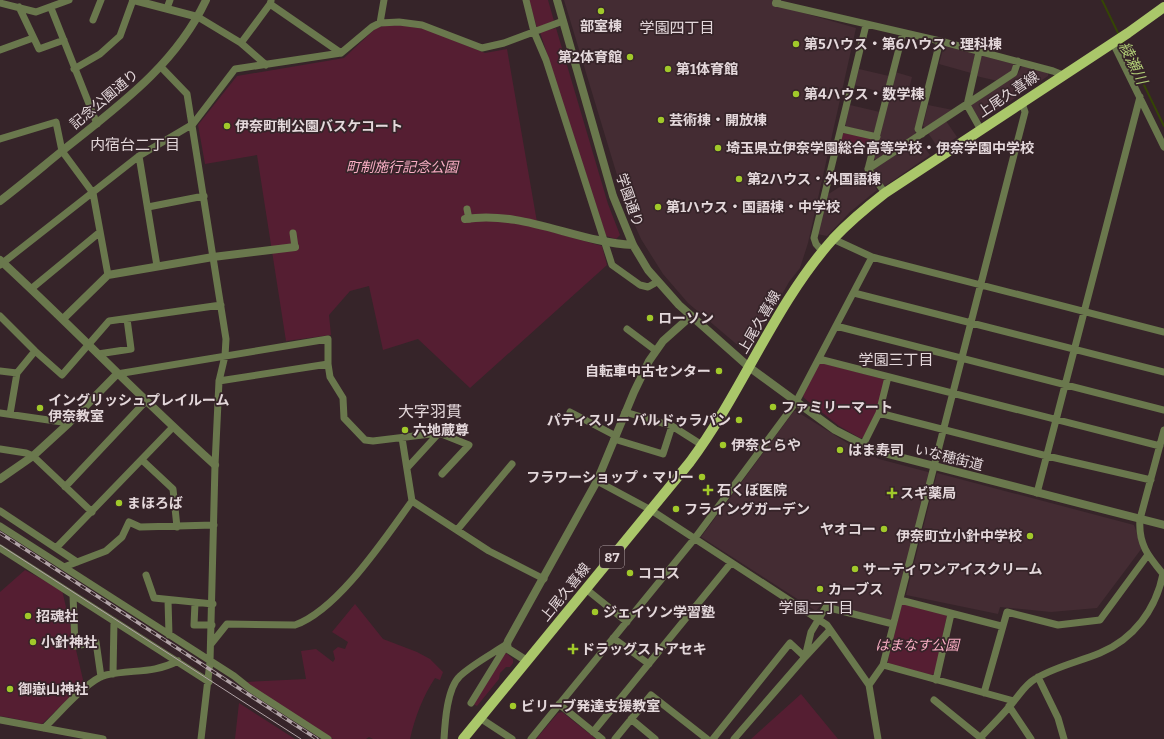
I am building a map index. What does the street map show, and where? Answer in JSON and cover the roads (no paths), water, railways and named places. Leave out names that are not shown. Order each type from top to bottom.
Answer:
[{"type":"main road","name":"上尾久喜線","points":[[463,739],[651,510],[702,445],[787,301],[833,239],[858,214],[886,193],[1128,33],[1164,7]]},
{"type":"street","points":[[0,3],[36,12],[69,0]]},
{"type":"street","points":[[92,20],[101,0]]},
{"type":"street","points":[[74,69],[100,54],[120,36],[133,0],[168,4],[198,18],[242,43],[266,65]]},
{"type":"street","name":"記念公園通り","points":[[0,201],[97,124],[161,67],[198,18],[206,0]]},
{"type":"street","points":[[380,23],[384,0]]},
{"type":"street","points":[[526,0],[534,32],[546,60],[612,265],[640,285],[648,286],[657,282]]},
{"type":"street","name":"学園通り","points":[[557,0],[613,196],[633,245],[657,282],[691,316],[749,367]]},
{"type":"street","points":[[776,1],[866,25],[940,41],[1018,61],[1063,75]]},
{"type":"street","points":[[242,43],[271,2],[341,53]]},
{"type":"street","points":[[19,7],[40,50],[64,40]]},
{"type":"street","points":[[50,8],[97,124]]},
{"type":"street","points":[[215,465],[146,402],[63,319],[1,263],[139,156],[193,124],[235,69],[341,53],[372,27],[380,23],[399,22],[422,25],[482,48],[504,43],[563,21]]},
{"type":"street","points":[[823,252],[814,242],[814,238],[842,129],[866,25]]},
{"type":"street","points":[[868,169],[903,33]]},
{"type":"street","points":[[0,50],[33,38]]},
{"type":"street","points":[[922,134],[918,129],[940,41]]},
{"type":"street","points":[[1114,42],[1164,147]]},
{"type":"street","points":[[979,52],[967,105],[981,130]]},
{"type":"street","points":[[868,169],[1014,73],[1018,61]]},
{"type":"street","points":[[161,67],[188,94],[226,339],[225,356],[219,381],[215,465],[213,604],[209,682],[201,739]]},
{"type":"street","points":[[1036,493],[1047,456],[1064,384],[1140,97]]},
{"type":"street","points":[[869,685],[883,665],[935,468],[1025,112],[1022,103]]},
{"type":"street","points":[[0,139],[56,122],[62,151],[93,193],[108,275]]},
{"type":"street","points":[[842,129],[877,137]]},
{"type":"street","points":[[139,156],[157,266]]},
{"type":"street","points":[[868,169],[886,193]]},
{"type":"street","points":[[148,207],[204,196]]},
{"type":"street","points":[[467,209],[467,219],[487,217],[529,222],[604,242],[633,245]]},
{"type":"street","points":[[31,289],[100,232]]},
{"type":"street","points":[[63,319],[108,275],[213,257],[295,247],[293,233]]},
{"type":"street","points":[[833,239],[872,257],[1164,332]]},
{"type":"street","points":[[531,739],[695,538],[796,402],[872,257]]},
{"type":"street","points":[[854,293],[1164,372]]},
{"type":"street","points":[[0,316],[35,351],[62,375],[109,321],[221,305]]},
{"type":"street","points":[[471,703],[544,579],[597,481],[625,412],[641,376],[655,350],[672,331],[691,316]]},
{"type":"street","points":[[98,354],[131,349],[127,319]]},
{"type":"street","points":[[836,326],[1164,410]]},
{"type":"street","points":[[627,329],[655,350]]},
{"type":"street","points":[[0,479],[33,456],[69,423],[117,374],[328,339],[328,364],[330,377],[343,398],[344,418],[365,440],[373,442],[439,433],[469,444],[442,474]]},
{"type":"street","points":[[10,414],[17,373],[35,351]]},
{"type":"street","points":[[819,359],[1160,446]]},
{"type":"street","points":[[219,381],[328,364]]},
{"type":"street","name":"いな穂街道","points":[[749,367],[835,430],[863,445],[887,455],[1164,526]]},
{"type":"street","points":[[0,371],[17,373]]},
{"type":"street","points":[[863,445],[879,413],[888,377]]},
{"type":"street","points":[[65,487],[146,402]]},
{"type":"street","points":[[570,412],[615,438],[663,454],[672,426]]},
{"type":"street","points":[[625,412],[672,426],[702,445]]},
{"type":"street","points":[[0,413],[69,423]]},
{"type":"street","points":[[879,413],[1047,456],[1151,480]]},
{"type":"street","points":[[56,548],[173,427]]},
{"type":"street","points":[[934,700],[980,738],[1012,704],[1024,687],[1038,678],[1101,653],[1122,641],[1144,620],[1158,596],[1164,574],[1147,556],[1140,529],[1140,520],[1164,430]]},
{"type":"street","points":[[407,468],[439,433]]},
{"type":"street","points":[[211,644],[227,624],[295,625],[304,622],[343,591],[412,500],[402,438]]},
{"type":"street","points":[[0,449],[26,453],[33,456],[92,512]]},
{"type":"street","points":[[142,460],[173,489],[177,527]]},
{"type":"street","points":[[457,530],[512,464]]},
{"type":"street","points":[[597,481],[651,510],[695,538],[818,619],[830,630],[869,685],[878,739]]},
{"type":"street","points":[[412,500],[489,552],[544,579]]},
{"type":"street","points":[[0,513],[77,562]]},
{"type":"street","points":[[64,567],[106,551],[122,537],[129,522],[140,527],[214,525]]},
{"type":"street","points":[[0,526],[328,739]]},
{"type":"street","points":[[0,548],[209,682]]},
{"type":"street","points":[[984,692],[1007,612],[1058,625],[1100,620],[1147,556]]},
{"type":"street","points":[[593,732],[731,563]]},
{"type":"street","points":[[146,575],[154,598],[213,604]]},
{"type":"street","points":[[586,589],[626,622]]},
{"type":"street","points":[[73,595],[75,646],[96,642],[101,677]]},
{"type":"street","points":[[168,600],[168,635]]},
{"type":"street","points":[[900,600],[1002,626]]},
{"type":"street","points":[[195,603],[194,625],[212,625]]},
{"type":"street","points":[[805,657],[810,632],[826,607],[893,624]]},
{"type":"street","points":[[936,680],[951,614]]},
{"type":"street","points":[[113,674],[114,621]]},
{"type":"street","points":[[734,739],[830,630]]},
{"type":"street","points":[[613,638],[649,664]]},
{"type":"street","points":[[713,739],[790,643],[805,657]]},
{"type":"street","points":[[507,644],[508,649],[527,662]]},
{"type":"street","points":[[444,739],[445,721],[453,685],[460,676],[507,644]]},
{"type":"street","points":[[44,728],[90,683],[101,677],[113,674],[163,669],[178,661]]},
{"type":"street","points":[[883,665],[984,692],[1012,704],[1031,739]]},
{"type":"street","points":[[1038,678],[1058,718],[1064,739]]},
{"type":"street","points":[[615,739],[651,695],[707,739]]},
{"type":"street","points":[[559,704],[602,739]]},
{"type":"street","points":[[480,718],[512,739]]},
{"type":"street","points":[[631,719],[655,739]]},
{"type":"street","points":[[0,720],[44,728],[74,736],[103,739]]},
{"type":"waterway","name":"綾瀬川","points":[[1102,0],[1119,35]]},
{"type":"waterway","name":"綾瀬川","points":[[1122,40],[1164,126]]},
{"type":"tram line","points":[[0,545],[301,739]]},
{"type":"railway","points":[[0,533],[317,739]]},
{"type":"place","name":"部室棟","points":[[601,11]]},
{"type":"place","name":"第5ハウス・第6ハウス・理科棟","points":[[796,44]]},
{"type":"place","name":"第2体育館","points":[[630,57]]},
{"type":"place","name":"第1体育館","points":[[668,69]]},
{"type":"place","name":"第4ハウス・数学棟","points":[[796,94]]},
{"type":"place","name":"芸術棟・開放棟","points":[[661,120]]},
{"type":"place","name":"伊奈町制公園バスケコート","points":[[227,126]]},
{"type":"place","name":"埼玉県立伊奈学園総合高等学校・伊奈学園中学校","points":[[718,148]]},
{"type":"place","name":"第2ハウス・外国語棟","points":[[739,179]]},
{"type":"place","name":"第1ハウス・国語棟・中学校","points":[[658,207]]},
{"type":"place","name":"ローソン","points":[[650,318]]},
{"type":"place","name":"自転車中古センター","points":[[719,371]]},
{"type":"place","name":"ファミリーマート","points":[[773,407]]},
{"type":"place","name":"イングリッシュプレイルーム 伊奈教室","points":[[40,408]]},
{"type":"place","name":"パティスリー バルドゥラパン","points":[[739,420]]},
{"type":"place","name":"六地蔵尊","points":[[405,430]]},
{"type":"place","name":"伊奈とらや","points":[[723,445]]},
{"type":"place","name":"はま寿司","points":[[840,450]]},
{"type":"place","name":"フラワーショップ・マリー","points":[[702,477]]},
{"type":"place","name":"石くぼ医院","points":[[708,490]]},
{"type":"place","name":"スギ薬局","points":[[892,493]]},
{"type":"place","name":"まほろば","points":[[119,503]]},
{"type":"place","name":"フライングガーデン","points":[[676,509]]},
{"type":"place","name":"ヤオコー","points":[[884,529]]},
{"type":"place","name":"伊奈町立小針中学校","points":[[1030,536]]},
{"type":"place","name":"サーティワンアイスクリーム","points":[[855,569]]},
{"type":"place","name":"ココス","points":[[630,573]]},
{"type":"place","name":"カーブス","points":[[820,589]]},
{"type":"place","name":"ジェイソン学習塾","points":[[595,612]]},
{"type":"place","name":"招魂社","points":[[28,616]]},
{"type":"place","name":"小針神社","points":[[33,642]]},
{"type":"place","name":"ドラッグストアセキ","points":[[573,649]]},
{"type":"place","name":"御嶽山神社","points":[[10,689]]},
{"type":"place","name":"ビリーブ発達支援教室","points":[[513,706]]},
{"type":"district","name":"学園四丁目","points":[[677,28]]},
{"type":"district","name":"内宿台二丁目","points":[[135,145]]},
{"type":"district","name":"学園三丁目","points":[[896,360]]},
{"type":"district","name":"大字羽貫","points":[[430,411]]},
{"type":"district","name":"学園二丁目","points":[[816,608]]},
{"type":"park label","name":"町制施行記念公園","points":[[402,167]]},
{"type":"park label","name":"はまなす公園","points":[[917,645]]}]
